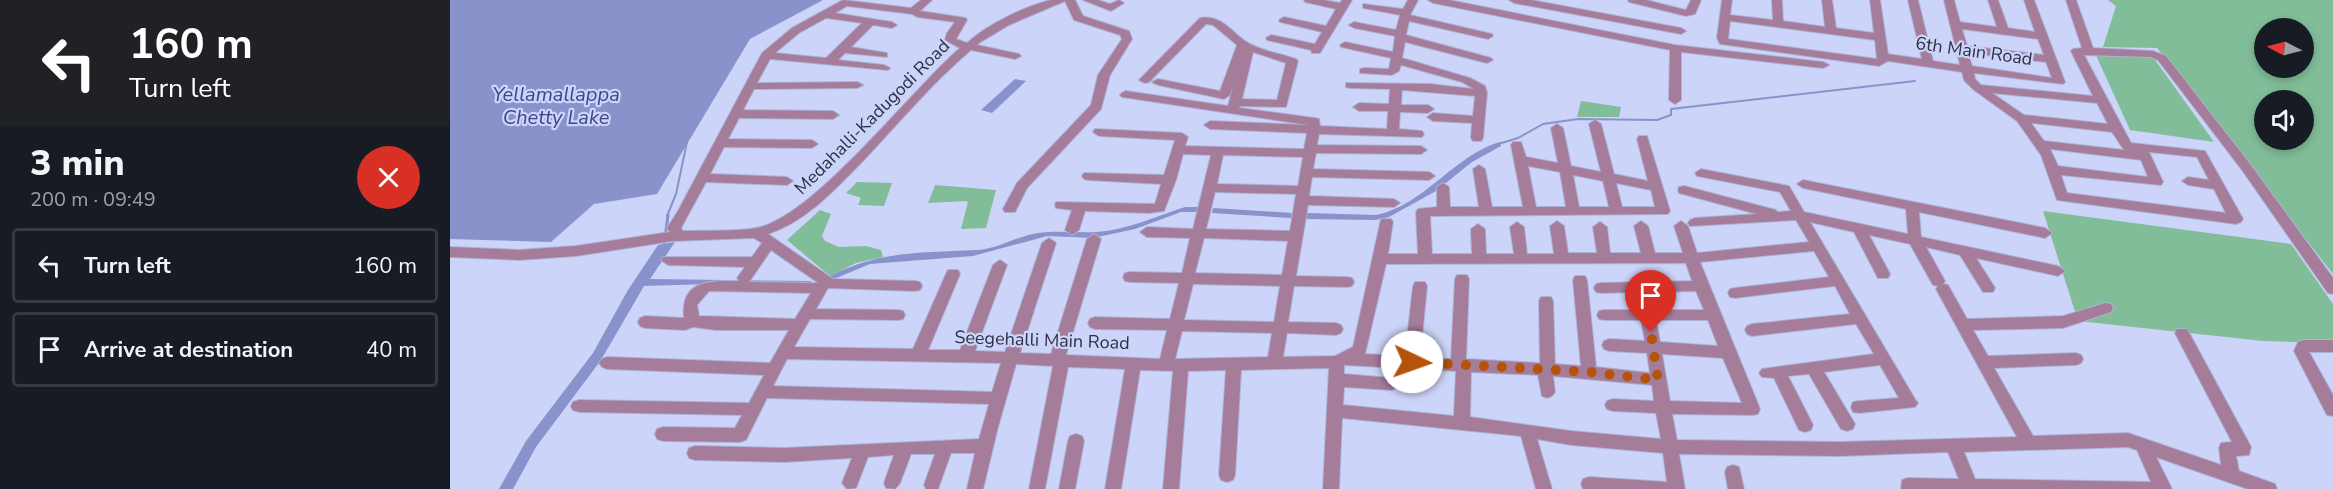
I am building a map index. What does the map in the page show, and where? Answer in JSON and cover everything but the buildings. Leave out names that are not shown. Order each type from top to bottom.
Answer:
[{"type":"street","points":[[915,11],[927,0]]},
{"type":"street","name":"Medahalli-Kadugodi Road","points":[[450,252],[519,255],[576,251],[639,240],[676,236],[757,233],[775,228],[799,213],[828,189],[940,73],[977,39],[1003,24],[1061,0]]},
{"type":"street","points":[[1010,209],[1022,186],[1097,106],[1104,75],[1127,39],[1125,33],[1078,18],[1076,9],[1070,0]]},
{"type":"street","points":[[1088,0],[1113,4]]},
{"type":"street","points":[[1271,38],[1317,50],[1345,3],[1309,0]]},
{"type":"street","points":[[1364,71],[1392,72],[1395,69],[1405,15],[1413,0]]},
{"type":"street","points":[[1433,0],[1675,48],[1823,65]]},
{"type":"street","points":[[1633,0],[1686,14],[1690,12],[1696,0]]},
{"type":"street","points":[[1727,0],[1724,17],[1879,37]]},
{"type":"street","points":[[1777,0],[1778,24]]},
{"type":"street","points":[[1827,0],[1831,31]]},
{"type":"street","points":[[1875,0],[1883,57]]},
{"type":"street","points":[[1913,0],[1928,63]]},
{"type":"street","points":[[1949,0],[1970,80],[2021,118],[2047,154],[2062,197],[2236,219],[2201,154],[2141,147],[2157,182],[2053,170]]},
{"type":"street","points":[[1993,0],[2004,31]]},
{"type":"street","points":[[1962,49],[2051,59],[2029,0]]},
{"type":"street","points":[[2071,0],[2089,51]]},
{"type":"street","points":[[1512,17],[1518,1],[1681,31]]},
{"type":"street","points":[[676,236],[674,228],[737,114],[766,55],[776,44],[801,26],[823,14],[848,2],[962,20],[952,33],[950,40],[969,47],[1015,56]]},
{"type":"street","points":[[1367,6],[1488,36]]},
{"type":"street","points":[[823,14],[892,25]]},
{"type":"street","name":"6th Main Road","points":[[1724,17],[1722,38],[1724,42],[1869,62],[1879,63],[1883,57],[2059,82],[2051,59]]},
{"type":"street","points":[[1204,20],[1217,23],[1243,44],[1224,95],[1158,82],[1145,80],[1204,20]]},
{"type":"street","points":[[1284,20],[1329,30]]},
{"type":"street","points":[[829,62],[871,21]]},
{"type":"street","points":[[1956,25],[2042,36]]},
{"type":"street","points":[[1354,26],[1487,60]]},
{"type":"street","points":[[1345,45],[1397,58],[1466,80],[1481,88],[1478,138]]},
{"type":"street","points":[[1249,47],[1292,61],[1282,104],[1233,106],[1249,47]]},
{"type":"street","points":[[1675,48],[1675,100]]},
{"type":"street","points":[[843,49],[883,55]]},
{"type":"street","points":[[2143,154],[2126,146],[2077,51],[2153,54],[2162,57],[2239,158],[2333,289]]},
{"type":"street","points":[[766,55],[884,68]]},
{"type":"street","points":[[1148,98],[1158,82]]},
{"type":"street","points":[[1350,84],[1481,93]]},
{"type":"street","points":[[751,86],[857,85]]},
{"type":"street","points":[[1393,133],[1396,86]]},
{"type":"street","points":[[1978,88],[2101,100]]},
{"type":"street","points":[[1126,95],[1233,106],[1315,122],[1274,364]]},
{"type":"street","points":[[1359,107],[1394,108],[1479,120]]},
{"type":"street","points":[[737,114],[833,114]]},
{"type":"street","points":[[2021,118],[2116,129]]},
{"type":"street","points":[[1595,124],[1617,211]]},
{"type":"street","points":[[1210,125],[1419,135]]},
{"type":"street","points":[[1557,128],[1574,212]]},
{"type":"street","points":[[1061,205],[1159,208],[1170,180],[1182,137],[1099,132]]},
{"type":"street","points":[[1425,259],[1423,213],[1663,211],[1643,139]]},
{"type":"street","points":[[720,143],[812,144]]},
{"type":"street","points":[[2039,144],[2143,154]]},
{"type":"street","points":[[1517,145],[1531,212]]},
{"type":"street","points":[[1178,150],[1218,152],[1421,150]]},
{"type":"street","points":[[1171,489],[1175,325],[1218,152]]},
{"type":"street","points":[[1520,160],[1656,187]]},
{"type":"street","points":[[1479,169],[1486,212]]},
{"type":"street","points":[[1306,173],[1429,176]]},
{"type":"street","points":[[1701,173],[1784,189],[1882,359],[1910,403],[1859,407]]},
{"type":"street","points":[[1088,177],[1170,180]]},
{"type":"street","points":[[702,178],[787,181]]},
{"type":"street","points":[[2188,181],[2219,186]]},
{"type":"street","points":[[1803,184],[2046,233]]},
{"type":"street","points":[[1443,187],[1444,212]]},
{"type":"street","points":[[1210,188],[1301,205],[1394,203]]},
{"type":"street","points":[[1684,190],[1781,216]]},
{"type":"street","points":[[1072,230],[1080,206]]},
{"type":"street","points":[[1912,207],[1915,240],[2028,442]]},
{"type":"street","points":[[1613,405],[1718,410],[1752,409],[1727,352],[1691,258],[1688,224],[1799,215],[2058,271]]},
{"type":"street","points":[[1331,489],[1336,380],[1342,360],[1360,350],[1386,222]]},
{"type":"street","points":[[1557,226],[1562,258]]},
{"type":"street","points":[[1641,226],[1649,258]]},
{"type":"street","points":[[1517,227],[1521,259]]},
{"type":"street","points":[[1599,227],[1604,258]]},
{"type":"street","points":[[1859,228],[1883,274]]},
{"type":"street","points":[[1478,229],[1479,259]]},
{"type":"street","points":[[1146,232],[1295,236]]},
{"type":"street","points":[[757,233],[823,285]]},
{"type":"street","points":[[1037,489],[1060,360],[1094,239]]},
{"type":"street","points":[[744,278],[770,242]]},
{"type":"street","points":[[975,489],[984,446],[998,398],[1049,243]]},
{"type":"street","points":[[1380,259],[1691,258],[1818,246]]},
{"type":"street","points":[[1964,250],[1988,288]]},
{"type":"street","points":[[668,260],[755,262]]},
{"type":"street","points":[[964,356],[999,265]]},
{"type":"street","points":[[918,355],[953,274]]},
{"type":"street","points":[[1131,278],[1347,282]]},
{"type":"street","points":[[1462,279],[1462,423]]},
{"type":"street","points":[[1580,280],[1589,372]]},
{"type":"street","points":[[1735,293],[1837,281]]},
{"type":"street","points":[[663,434],[740,435],[783,352],[823,285]]},
{"type":"street","points":[[692,321],[690,305],[700,290],[706,286],[915,286]]},
{"type":"street","points":[[1412,362],[1420,286]]},
{"type":"street","points":[[1600,288],[1701,286]]},
{"type":"street","points":[[1643,288],[1672,447],[1677,489]]},
{"type":"street","points":[[1546,301],[1547,392]]},
{"type":"street","points":[[1964,325],[2063,322],[2106,308]]},
{"type":"street","points":[[645,322],[685,324],[692,321],[717,324],[898,315]]},
{"type":"street","points":[[1604,315],[1713,315]]},
{"type":"street","points":[[1752,330],[1859,318]]},
{"type":"street","points":[[1095,322],[1336,329]]},
{"type":"street","points":[[2182,333],[2243,447],[2243,450],[2227,448],[2231,476]]},
{"type":"street","points":[[2333,346],[2308,344],[2302,346],[2301,351],[2333,410]]},
{"type":"street","points":[[1609,345],[1727,352]]},
{"type":"street","name":"Seegehalli Main Road","points":[[783,352],[964,356],[1173,365],[1274,364],[1342,360],[1412,362],[1589,372],[1658,380]]},
{"type":"street","points":[[1805,425],[1773,372],[1882,359]]},
{"type":"street","points":[[1984,362],[2076,359]]},
{"type":"street","points":[[607,363],[775,369]]},
{"type":"street","points":[[1113,489],[1133,364]]},
{"type":"street","points":[[1227,474],[1234,365]]},
{"type":"street","points":[[1813,367],[1847,424]]},
{"type":"street","points":[[1336,380],[1391,384]]},
{"type":"street","points":[[763,392],[998,398]]},
{"type":"street","points":[[579,406],[754,409]]},
{"type":"street","points":[[1335,411],[1672,447],[1817,449],[2128,440],[2268,489]]},
{"type":"street","points":[[1527,431],[1544,489]]},
{"type":"street","points":[[1067,489],[1076,441]]},
{"type":"street","points":[[1953,444],[1970,486]]},
{"type":"street","points":[[1909,489],[1908,485],[2163,489],[2143,445]]},
{"type":"street","points":[[695,453],[784,455],[984,446]]},
{"type":"street","points":[[932,485],[945,447]]},
{"type":"street","points":[[892,483],[905,448]]},
{"type":"street","points":[[850,483],[863,450]]},
{"type":"street","points":[[1733,472],[1736,489]]},
{"type":"street","points":[[1589,484],[1670,489]]},
{"type":"green space","points":[[2108,0],[2333,0],[2333,274],[2157,48],[2103,47],[2116,6]]},
{"type":"green space","points":[[2095,53],[2153,57],[2214,142],[2130,130]]},
{"type":"green space","points":[[1581,101],[1621,107],[1619,117],[1577,117]]},
{"type":"green space","points":[[857,182],[892,183],[884,206],[858,205],[861,198],[846,193]]},
{"type":"green space","points":[[935,185],[996,190],[986,228],[961,229],[968,202],[966,201],[928,203]]},
{"type":"green space","points":[[820,210],[831,214],[822,236],[825,241],[839,247],[866,246],[881,250],[883,257],[856,263],[830,276],[787,240]]},
{"type":"green space","points":[[2043,211],[2291,244],[2333,304],[2333,343],[2263,341],[2078,321]]},
{"type":"water","name":"Yellamallappa Chetty Lake","points":[[450,0],[823,0],[750,39],[657,194],[594,204],[551,242],[450,239]]},
{"type":"water","points":[[1015,79],[1026,81],[992,113],[981,110]]},
{"type":"water","points":[[1500,142],[1501,146],[1472,162],[1436,191],[1389,217],[1375,220],[1306,219],[1307,213],[1376,215],[1394,210],[1425,191],[1468,157]]},
{"type":"water","points":[[1185,207],[1199,207],[1197,212],[1181,212],[1135,229],[1093,238],[1047,236],[973,256],[870,264],[829,281],[830,276],[867,261],[884,257],[985,249],[1038,233],[1108,231],[1131,226]]},
{"type":"water","points":[[1213,208],[1292,213],[1291,218],[1212,213]]},
{"type":"water","points":[[675,242],[650,279],[811,281],[810,287],[709,284],[644,286],[601,360],[536,447],[513,489],[499,489],[526,441],[593,353],[628,290],[658,245]]},
{"type":"waterway","points":[[1498,144],[1518,138],[1543,124],[1578,119],[1657,120],[1671,115],[1671,109],[1915,81]]},
{"type":"waterway","points":[[667,216],[676,194],[687,142]]},
{"type":"waterway","points":[[664,246],[668,215]]},
{"type":"route","points":[[1412,362],[1589,372],[1658,380],[1651,332]]}]
